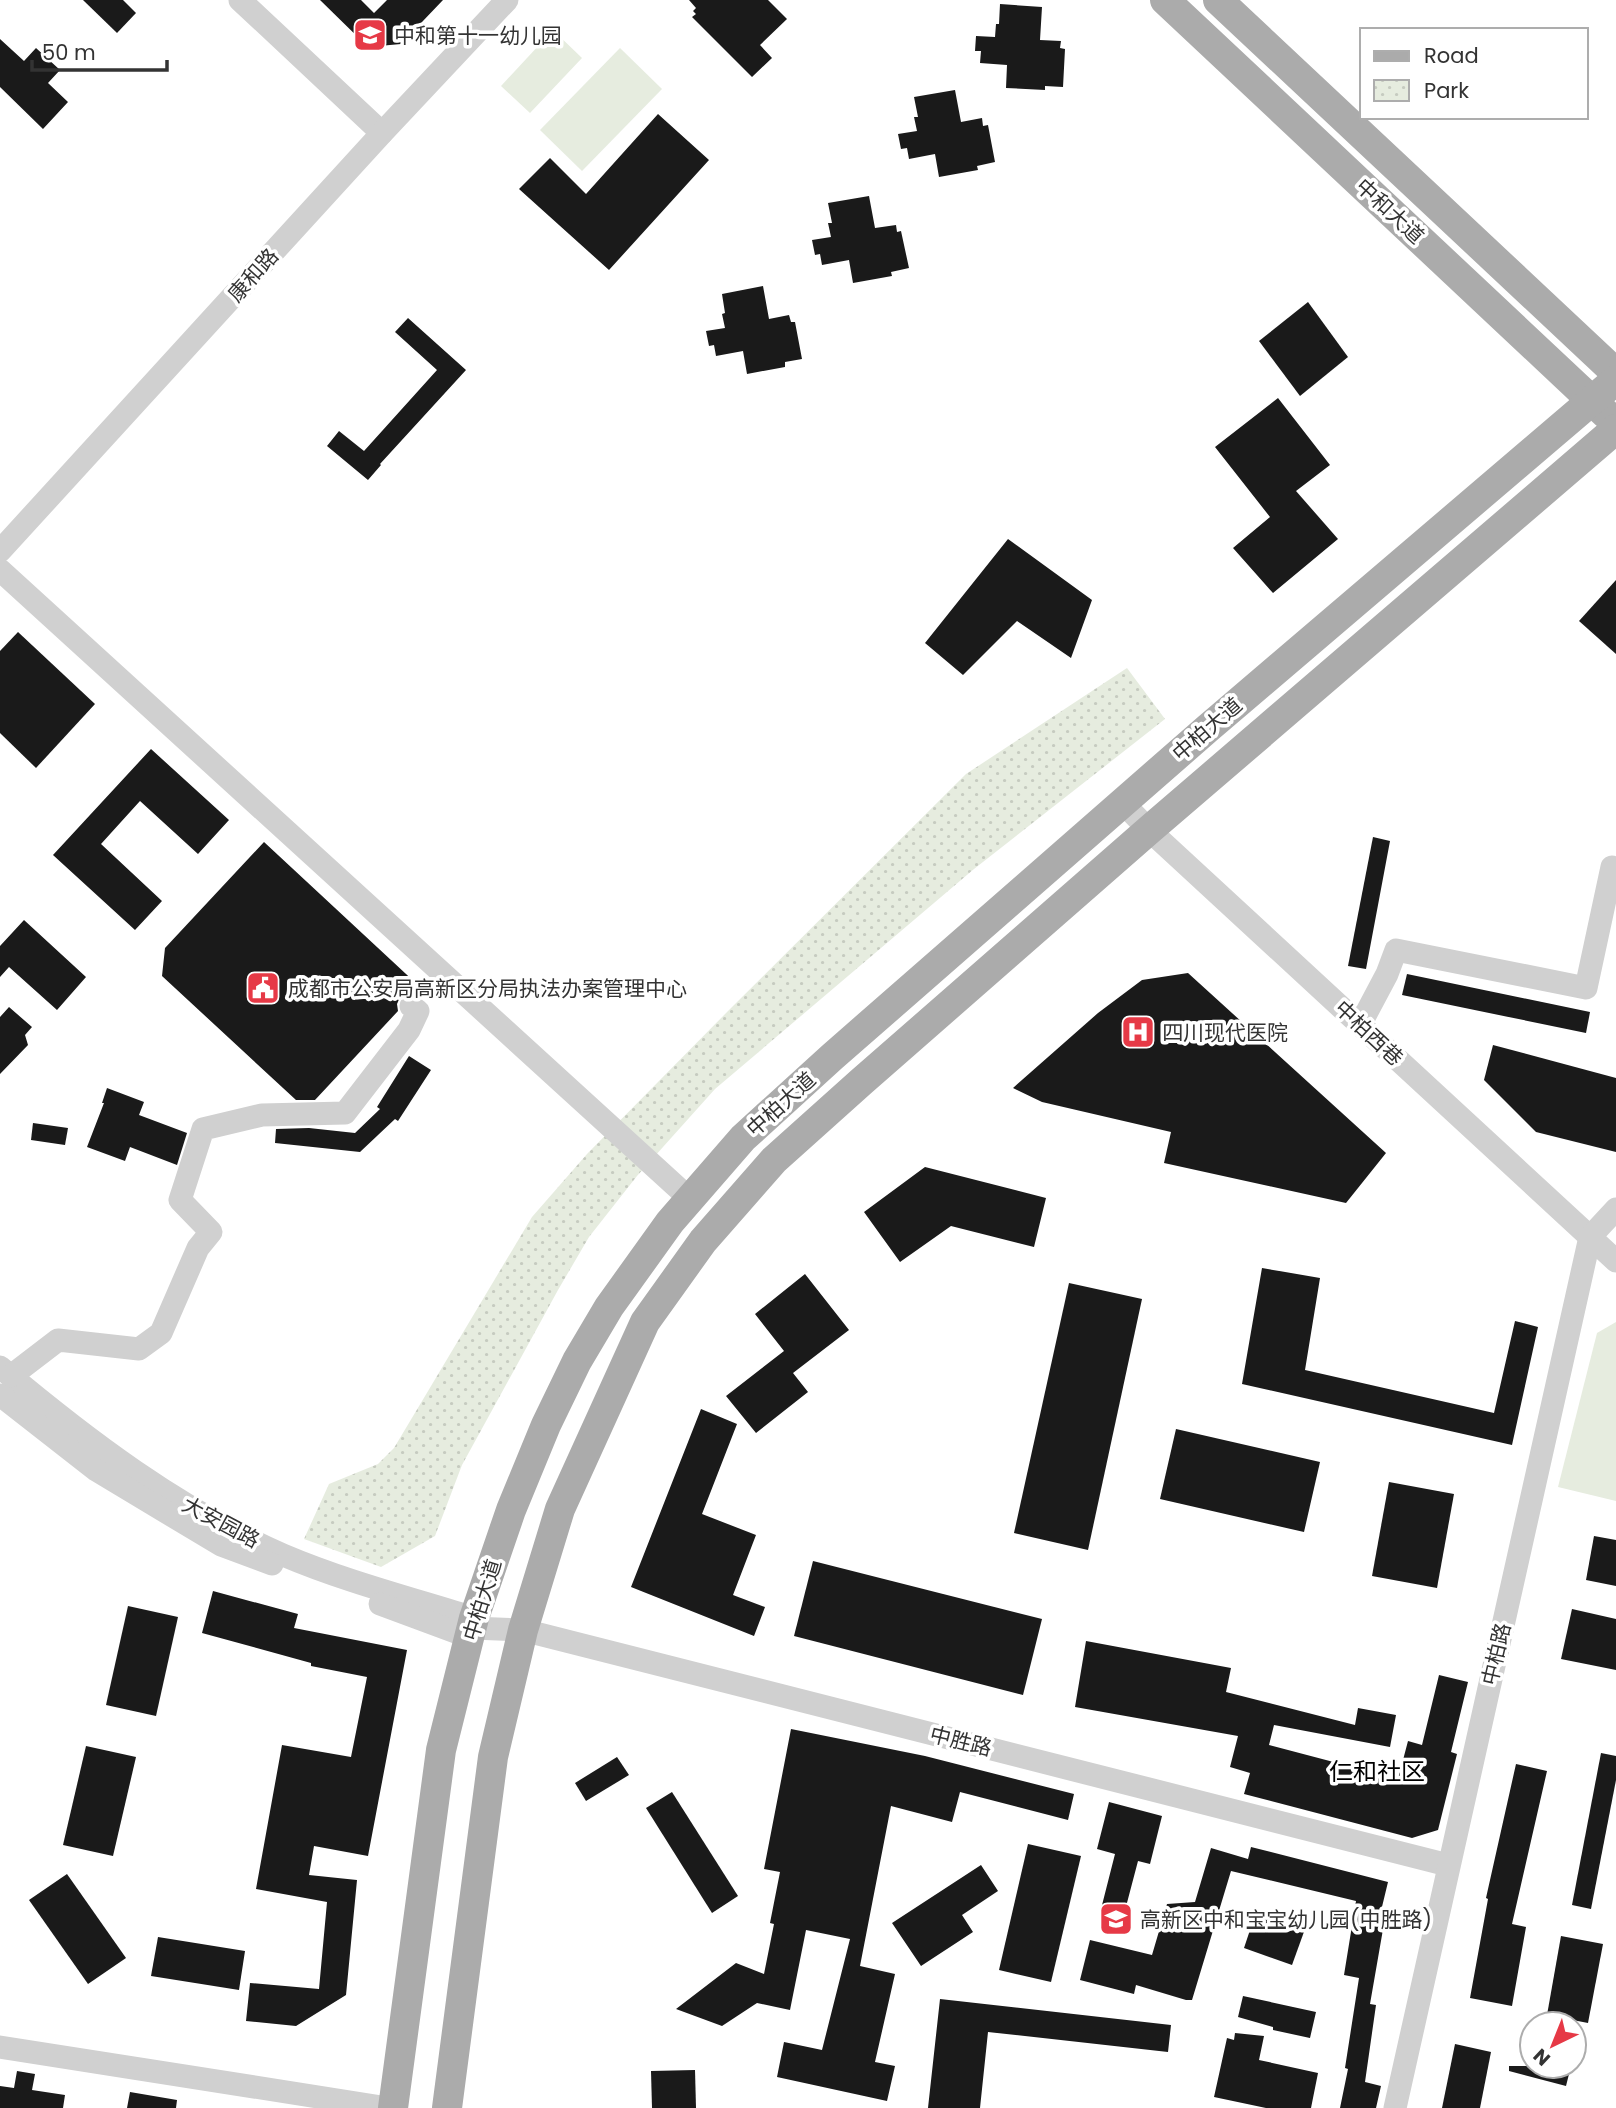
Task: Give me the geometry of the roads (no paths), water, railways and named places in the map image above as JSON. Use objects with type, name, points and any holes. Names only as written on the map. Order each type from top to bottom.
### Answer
[{"type":"main road","name":"中和大道","points":[[1165,0],[1616,423]]},
{"type":"main road","name":"中和大道","points":[[1219,0],[1616,373]]},
{"type":"main road","name":"中柏大道","points":[[391,2108],[441,1750],[472,1628],[511,1510],[546,1425],[577,1362],[609,1307],[670,1222],[743,1138],[1218,720],[1616,380]]},
{"type":"main road","name":"中柏大道","points":[[447,2108],[493,1757],[523,1630],[560,1509],[645,1322],[703,1241],[774,1160],[1149,830],[1616,429]]},
{"type":"street","points":[[240,0],[382,133]]},
{"type":"street","name":"康和路","points":[[0,551],[507,0]]},
{"type":"street","points":[[0,570],[690,1199]]},
{"type":"street","name":"中柏西巷","points":[[1123,803],[1616,1261]]},
{"type":"street","points":[[1360,1025],[1387,974],[1396,950],[1586,988],[1612,867]]},
{"type":"street","points":[[4,1379],[58,1340],[139,1349],[161,1333],[198,1248],[211,1232],[180,1200],[203,1129],[262,1115],[345,1113],[409,1030],[418,1011],[411,1006]]},
{"type":"street","points":[[1590,1237],[1616,1209]]},
{"type":"street","name":"中柏路","points":[[1395,2108],[1590,1237]]},
{"type":"street","name":"大安园路","points":[[4,1379],[154,1485],[211,1520],[282,1555],[472,1628]]},
{"type":"street","name":"中胜路","points":[[472,1628],[523,1630],[1448,1865]]},
{"type":"street","points":[[0,2047],[391,2108]]},
{"type":"place","name":"中和第十一幼儿园","points":[[370,35]]},
{"type":"place","name":"成都市公安局高新区分局执法办案管理中心","points":[[263,988]]},
{"type":"place","name":"四川现代医院","points":[[1138,1032]]},
{"type":"place","name":"高新区中和宝宝幼儿园(中胜路)","points":[[1116,1919]]},
{"type":"district","name":"仁和社区","points":[[1377,1771]]}]
